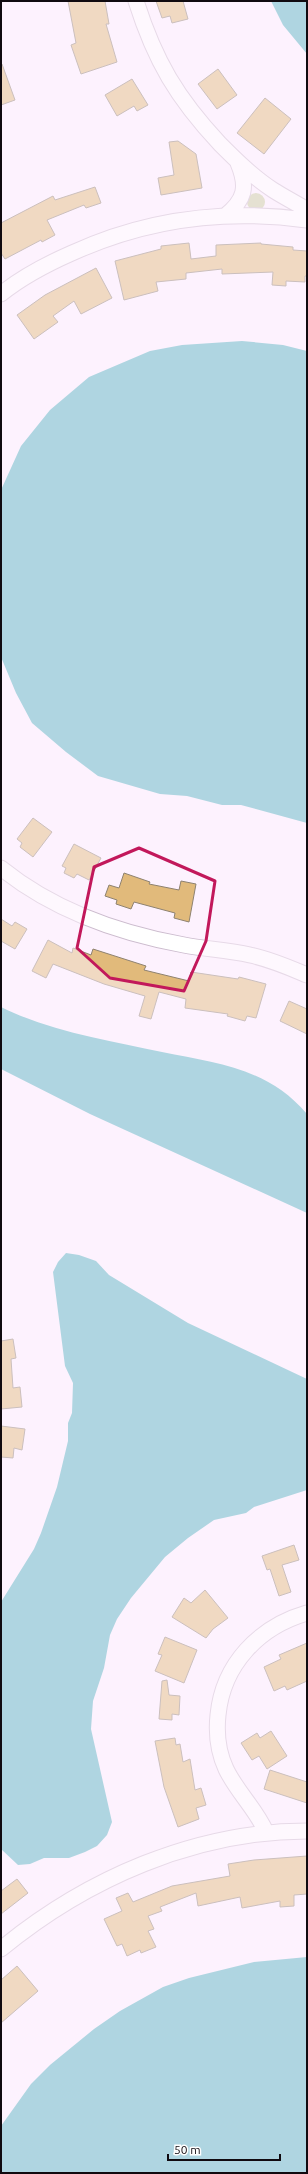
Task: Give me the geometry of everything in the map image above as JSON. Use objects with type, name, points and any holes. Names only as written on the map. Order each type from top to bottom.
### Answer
[{"type":"street","points":[[136,1],[154,52],[181,98],[200,122],[238,163],[272,190],[307,210]]},
{"type":"street","points":[[225,216],[240,201],[244,190],[243,175],[238,163]]},
{"type":"street","points":[[264,216],[272,200],[272,190]]},
{"type":"street","points":[[1,294],[49,263],[100,240],[132,230],[173,221],[225,216],[264,216],[307,220]]},
{"type":"street","points":[[1,868],[19,882],[58,906],[99,923],[150,938],[249,955],[283,964],[307,975]]},
{"type":"street","points":[[266,1832],[260,1818],[226,1768],[218,1742],[218,1709],[222,1690],[229,1674],[238,1659],[251,1644],[264,1633],[280,1623],[307,1612]]},
{"type":"street","points":[[1,1948],[30,1925],[76,1895],[117,1874],[168,1855],[210,1844],[266,1832],[307,1831]]},
{"type":"highlighted area","points":[[139,848],[215,881],[206,941],[184,991],[110,978],[77,948],[94,867]]},
{"type":"green space","points":[[256,193],[262,196],[265,202],[262,208],[256,211],[250,208],[247,202],[250,196]]},
{"type":"water","points":[[271,1],[307,1],[307,54],[283,25]]},
{"type":"water","points":[[242,341],[283,345],[307,351],[307,823],[241,805],[222,805],[187,796],[160,794],[98,776],[66,752],[32,723],[16,693],[1,657],[1,490],[21,446],[50,410],[89,377],[150,351],[182,345]]},
{"type":"water","points":[[1,1007],[39,1023],[59,1029],[122,1044],[222,1064],[258,1077],[276,1086],[307,1114],[307,1213],[90,1114],[1,1069]]},
{"type":"water","points":[[66,1253],[79,1255],[96,1261],[109,1275],[188,1323],[307,1379],[307,1490],[254,1507],[246,1513],[214,1520],[188,1538],[165,1557],[131,1598],[117,1619],[110,1635],[104,1668],[93,1701],[91,1729],[112,1822],[107,1835],[97,1846],[69,1858],[44,1858],[30,1864],[18,1865],[1,1849],[1,1602],[34,1549],[41,1533],[57,1487],[68,1441],[68,1423],[72,1413],[73,1383],[65,1366],[53,1272],[58,1262]]},
{"type":"water","points":[[307,1957],[307,2173],[1,2173],[1,2126],[31,2084],[50,2065],[94,2029],[120,2011],[163,1987],[189,1978],[254,1962]]},
{"type":"building","points":[[68,1],[105,1],[109,24],[106,24],[117,62],[81,74],[71,45],[76,43]]},
{"type":"building","points":[[156,1],[183,1],[188,19],[172,23],[170,16],[162,18]]},
{"type":"building","points":[[2,64],[15,100],[1,105],[1,65]]},
{"type":"building","points":[[218,69],[237,95],[217,109],[198,84]]},
{"type":"building","points":[[132,79],[148,105],[137,111],[134,106],[117,116],[105,95]]},
{"type":"building","points":[[265,98],[291,119],[264,154],[237,133]]},
{"type":"building","points":[[178,141],[196,154],[202,188],[161,195],[158,178],[174,175],[169,142]]},
{"type":"building","points":[[95,187],[101,203],[86,208],[84,205],[47,220],[55,235],[42,242],[41,240],[5,259],[1,253],[1,223],[53,196],[55,200]]},
{"type":"building","points":[[189,243],[191,259],[216,256],[216,245],[261,243],[293,247],[293,250],[307,251],[307,276],[305,276],[305,282],[286,281],[286,286],[272,285],[273,272],[222,274],[222,269],[186,273],[186,279],[156,282],[158,291],[124,300],[115,261],[161,249],[161,246]]},
{"type":"building","points":[[96,268],[112,298],[81,314],[74,301],[53,316],[58,322],[34,339],[17,315],[45,295]]},
{"type":"building","points":[[33,818],[52,832],[33,857],[20,847],[22,843],[17,839]]},
{"type":"building","points":[[74,844],[101,858],[89,880],[77,874],[74,878],[64,873],[66,868],[62,866]]},
{"type":"building","points":[[124,873],[150,882],[149,884],[179,890],[181,881],[196,884],[189,922],[174,918],[175,913],[134,902],[131,909],[116,904],[117,900],[105,896],[109,885],[119,888]]},
{"type":"building","points":[[1,919],[12,926],[15,922],[27,929],[15,949],[1,941]]},
{"type":"building","points":[[48,940],[72,953],[73,948],[91,955],[93,949],[146,966],[144,970],[189,981],[191,972],[238,979],[239,977],[266,984],[256,1018],[247,1016],[245,1021],[227,1016],[228,1014],[185,1008],[186,999],[159,992],[151,1019],[139,1016],[145,996],[104,984],[53,964],[46,978],[32,971]]},
{"type":"building","points":[[289,1001],[307,1009],[307,1034],[280,1021]]},
{"type":"building","points":[[13,1339],[16,1358],[11,1359],[13,1388],[20,1387],[22,1407],[1,1409],[1,1341]]},
{"type":"building","points":[[1,1426],[25,1429],[22,1450],[14,1448],[13,1458],[1,1457]]},
{"type":"building","points":[[294,1545],[299,1560],[282,1565],[291,1592],[279,1596],[270,1569],[267,1570],[262,1556]]},
{"type":"building","points":[[205,1590],[228,1618],[213,1629],[206,1638],[172,1617],[184,1598],[191,1603]]},
{"type":"building","points":[[165,1637],[197,1650],[184,1683],[155,1671],[162,1655],[158,1654]]},
{"type":"building","points":[[307,1643],[307,1681],[287,1690],[285,1686],[274,1691],[264,1667],[281,1659],[279,1655]]},
{"type":"building","points":[[167,1680],[169,1695],[180,1696],[179,1715],[172,1714],[172,1720],[159,1719],[162,1681]]},
{"type":"building","points":[[271,1731],[287,1756],[267,1769],[259,1756],[252,1760],[241,1743],[257,1733],[260,1738]]},
{"type":"building","points":[[175,1738],[176,1745],[180,1744],[183,1762],[190,1759],[195,1790],[201,1788],[206,1805],[196,1808],[199,1819],[178,1827],[164,1787],[155,1741]]},
{"type":"building","points":[[270,1770],[307,1782],[307,1803],[264,1789]]},
{"type":"building","points":[[307,1856],[307,1894],[294,1895],[294,1906],[280,1907],[280,1901],[242,1908],[240,1897],[198,1906],[196,1893],[160,1907],[162,1911],[148,1916],[154,1929],[148,1931],[156,1947],[141,1953],[140,1950],[127,1956],[122,1944],[117,1946],[104,1919],[122,1911],[116,1898],[128,1893],[133,1902],[172,1886],[230,1876],[228,1864],[254,1860]]},
{"type":"building","points":[[17,1879],[28,1893],[1,1914],[1,1891]]},
{"type":"building","points":[[17,1966],[38,1991],[1,2023],[1,1980]]}]
